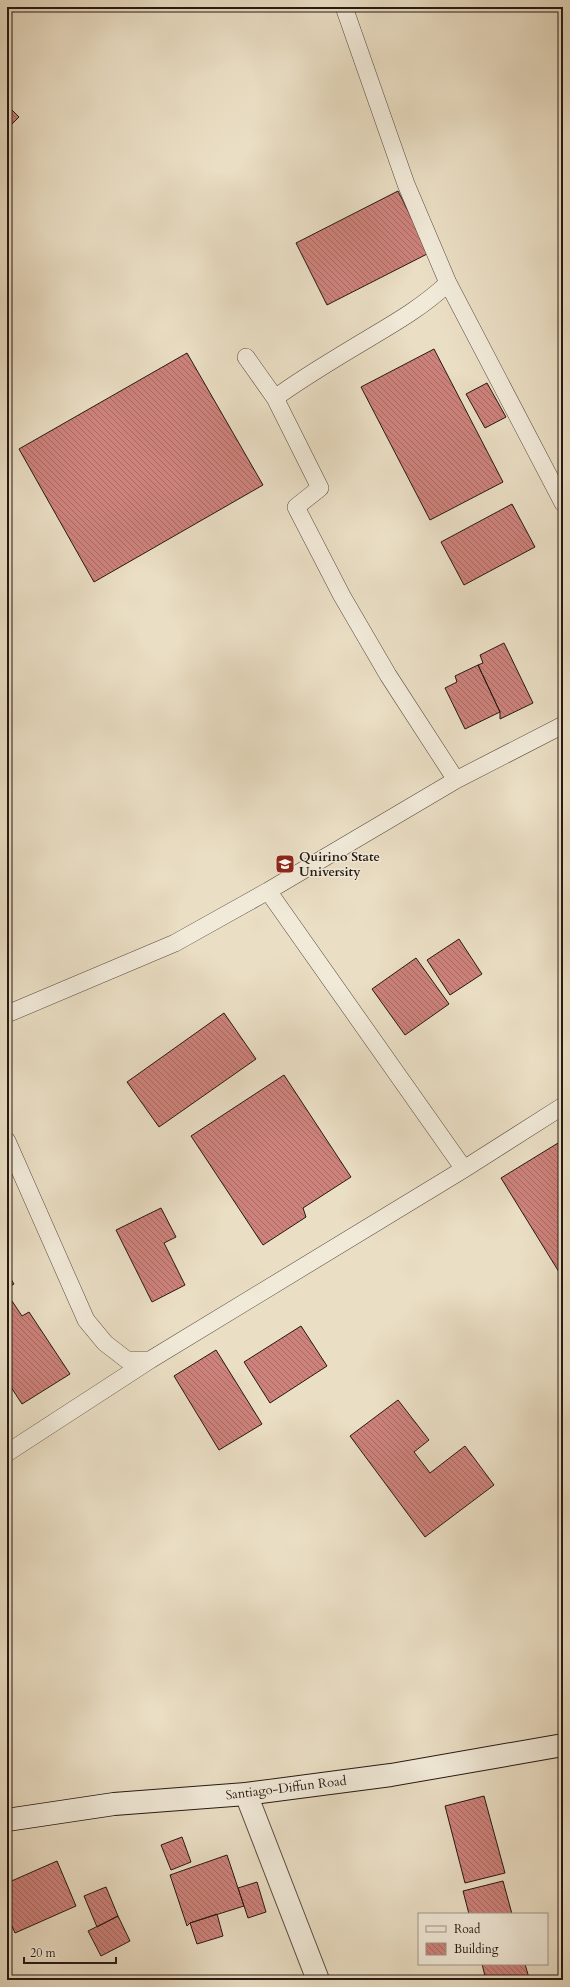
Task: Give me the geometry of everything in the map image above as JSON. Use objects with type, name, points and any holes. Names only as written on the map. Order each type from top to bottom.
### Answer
[{"type":"main road","name":"Santiago-Diffun Road","points":[[7,1820],[114,1804],[246,1794],[391,1775],[563,1745]]},
{"type":"main road","points":[[246,1794],[318,1980]]},
{"type":"lane","points":[[344,7],[406,184],[448,283],[563,503]]},
{"type":"lane","points":[[275,398],[303,377],[407,316],[434,297],[448,283]]},
{"type":"lane","points":[[246,357],[275,398],[320,488],[296,507],[342,596],[388,675],[456,780]]},
{"type":"lane","points":[[7,1014],[175,943],[268,891],[456,780],[563,725]]},
{"type":"lane","points":[[268,891],[464,1169]]},
{"type":"lane","points":[[7,1453],[150,1360],[464,1169],[563,1106]]},
{"type":"lane","points":[[7,1141],[86,1320],[104,1343],[127,1360],[150,1360]]},
{"type":"building","points":[[7,105],[19,117],[7,129]]},
{"type":"building","points":[[398,191],[429,253],[327,305],[296,243]]},
{"type":"building","points":[[434,349],[503,482],[430,520],[361,387]]},
{"type":"building","points":[[187,353],[263,485],[94,582],[19,449]]},
{"type":"building","points":[[487,383],[506,417],[485,428],[466,394]]},
{"type":"building","points":[[512,504],[535,547],[464,585],[441,542]]},
{"type":"building","points":[[504,643],[533,703],[500,719],[500,712],[478,665],[483,663],[480,655]]},
{"type":"building","points":[[478,665],[500,712],[465,729],[445,688],[457,682],[455,676]]},
{"type":"building","points":[[459,939],[482,974],[450,995],[427,960]]},
{"type":"building","points":[[416,958],[449,1004],[405,1035],[372,989]]},
{"type":"building","points":[[224,1013],[256,1059],[159,1127],[127,1082]]},
{"type":"building","points":[[284,1075],[351,1177],[303,1208],[306,1217],[263,1245],[191,1136]]},
{"type":"building","points":[[563,1140],[563,1269],[559,1272],[501,1178]]},
{"type":"building","points":[[161,1208],[176,1237],[164,1243],[185,1285],[152,1302],[116,1230]]},
{"type":"building","points":[[7,1273],[14,1284],[7,1288]]},
{"type":"building","points":[[12,1301],[22,1316],[29,1312],[70,1374],[22,1404],[7,1381],[7,1304]]},
{"type":"building","points":[[301,1326],[327,1366],[270,1403],[244,1362]]},
{"type":"building","points":[[216,1350],[262,1424],[219,1450],[174,1376]]},
{"type":"building","points":[[398,1400],[429,1440],[414,1452],[430,1473],[465,1446],[494,1485],[425,1537],[350,1436]]},
{"type":"building","points":[[484,1796],[505,1873],[465,1883],[445,1806]]},
{"type":"building","points":[[182,1837],[191,1862],[171,1870],[161,1845]]},
{"type":"building","points":[[227,1855],[244,1906],[190,1923],[187,1926],[170,1875]]},
{"type":"building","points":[[57,1861],[76,1906],[15,1933],[7,1915],[7,1883]]},
{"type":"building","points":[[503,1881],[512,1913],[469,1913],[463,1891]]},
{"type":"building","points":[[257,1882],[266,1912],[248,1918],[238,1888]]},
{"type":"building","points":[[106,1887],[118,1916],[97,1927],[84,1896]]},
{"type":"building","points":[[217,1914],[223,1936],[197,1944],[190,1923]]},
{"type":"building","points":[[118,1916],[130,1941],[101,1956],[88,1931]]},
{"type":"building","points":[[482,1965],[525,1965],[529,1978],[521,1980],[486,1980]]},
{"type":"place","name":"Quirino State University","points":[[285,864]]}]
